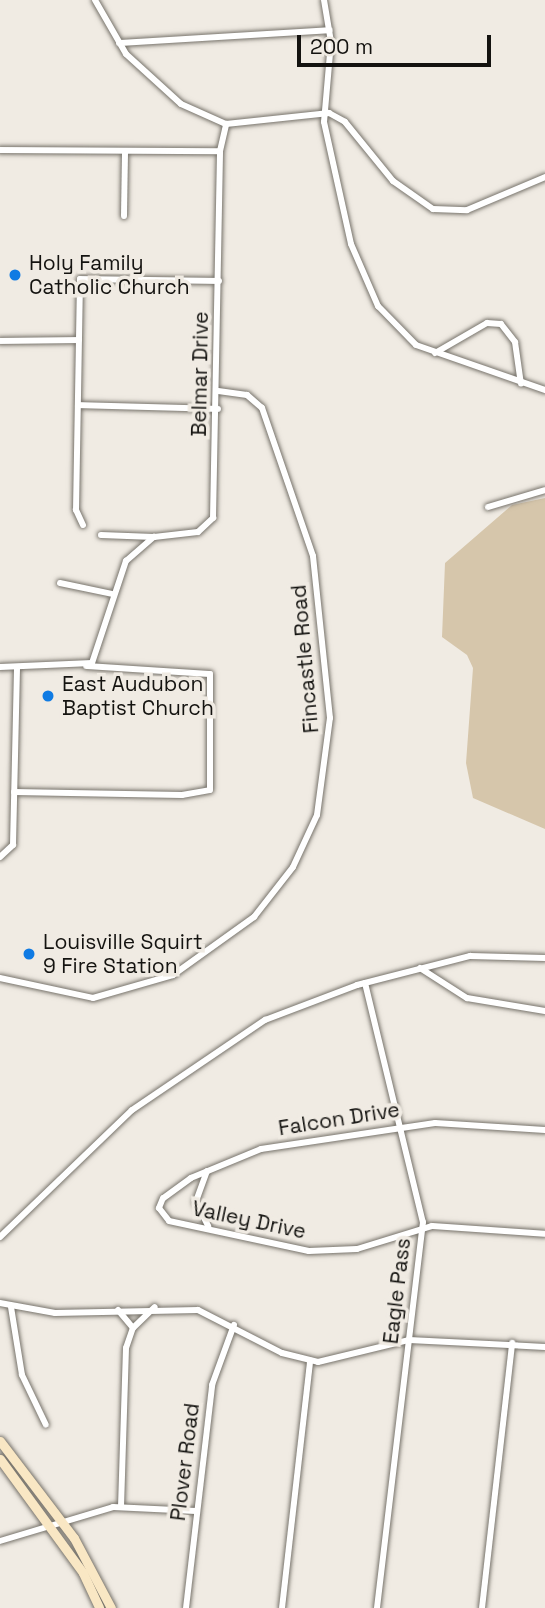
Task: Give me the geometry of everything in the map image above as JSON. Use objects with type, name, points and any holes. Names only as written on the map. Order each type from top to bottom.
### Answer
[{"type":"main road","points":[[0,1441],[62,1522],[111,1608]]},
{"type":"main road","points":[[0,1459],[49,1523],[99,1608]]},
{"type":"street","points":[[95,0],[119,43],[158,88],[226,124],[323,114],[345,122],[393,181],[433,209],[467,210],[545,177]]},
{"type":"street","points":[[324,0],[330,30],[323,114],[351,244],[369,288],[396,330],[435,353],[545,390]]},
{"type":"street","points":[[119,43],[330,30]]},
{"type":"street","name":"Belmar Drive","points":[[100,535],[154,537],[198,532],[213,518],[218,409],[220,151],[226,124]]},
{"type":"street","points":[[0,150],[220,151]]},
{"type":"street","points":[[124,216],[125,151]]},
{"type":"street","points":[[83,525],[76,510],[80,279],[219,281]]},
{"type":"street","points":[[435,353],[487,323],[501,324],[515,342],[521,384]]},
{"type":"street","points":[[0,341],[79,340]]},
{"type":"street","name":"Fincastle Road","points":[[0,978],[93,998],[173,975],[254,917],[293,867],[317,815],[330,718],[313,556],[262,408],[247,395],[218,391]]},
{"type":"street","points":[[78,405],[218,409]]},
{"type":"street","points":[[488,507],[545,490]]},
{"type":"street","points":[[84,666],[97,654],[112,594],[126,561],[154,537]]},
{"type":"street","points":[[60,583],[112,594]]},
{"type":"street","points":[[0,667],[84,666],[195,670],[212,678],[208,793],[14,792]]},
{"type":"street","points":[[0,857],[13,848],[17,667]]},
{"type":"street","points":[[0,1237],[121,1119],[206,1054],[265,1020],[365,983],[482,954],[545,958]]},
{"type":"street","points":[[420,968],[467,998],[545,1011]]},
{"type":"street","name":"Eagle Pass","points":[[365,983],[401,1126],[422,1228],[377,1608]]},
{"type":"street","name":"Falcon Drive","points":[[159,1208],[166,1195],[210,1167],[261,1149],[401,1126],[471,1123],[545,1130]]},
{"type":"street","points":[[208,1226],[196,1192],[210,1167]]},
{"type":"street","name":"Valley Drive","points":[[159,1208],[169,1221],[208,1226],[293,1249],[330,1252],[422,1228],[545,1234]]},
{"type":"street","points":[[0,1303],[28,1311],[155,1307],[198,1310],[234,1325],[282,1353],[310,1361],[352,1357],[409,1340],[512,1343],[545,1347]]},
{"type":"street","points":[[11,1307],[17,1321],[20,1368],[46,1425]]},
{"type":"street","points":[[121,1507],[127,1434],[123,1364],[133,1328],[155,1307]]},
{"type":"street","points":[[118,1310],[133,1328]]},
{"type":"street","points":[[17,1321],[28,1311]]},
{"type":"street","name":"Plover Road","points":[[186,1608],[212,1385],[234,1325]]},
{"type":"street","points":[[482,1608],[512,1343]]},
{"type":"street","points":[[282,1608],[310,1361]]},
{"type":"street","points":[[0,1541],[49,1523],[121,1507],[196,1511]]},
{"type":"shaded area","points":[[545,498],[545,829],[473,798],[466,763],[473,668],[467,655],[442,637],[445,563],[512,505]]},
{"type":"place","name":"Holy Family Catholic Church","points":[[15,275]]},
{"type":"place","name":"East Audubon Baptist Church","points":[[48,696]]},
{"type":"place","name":"Louisville Squirt 9 Fire Station","points":[[29,954]]}]
